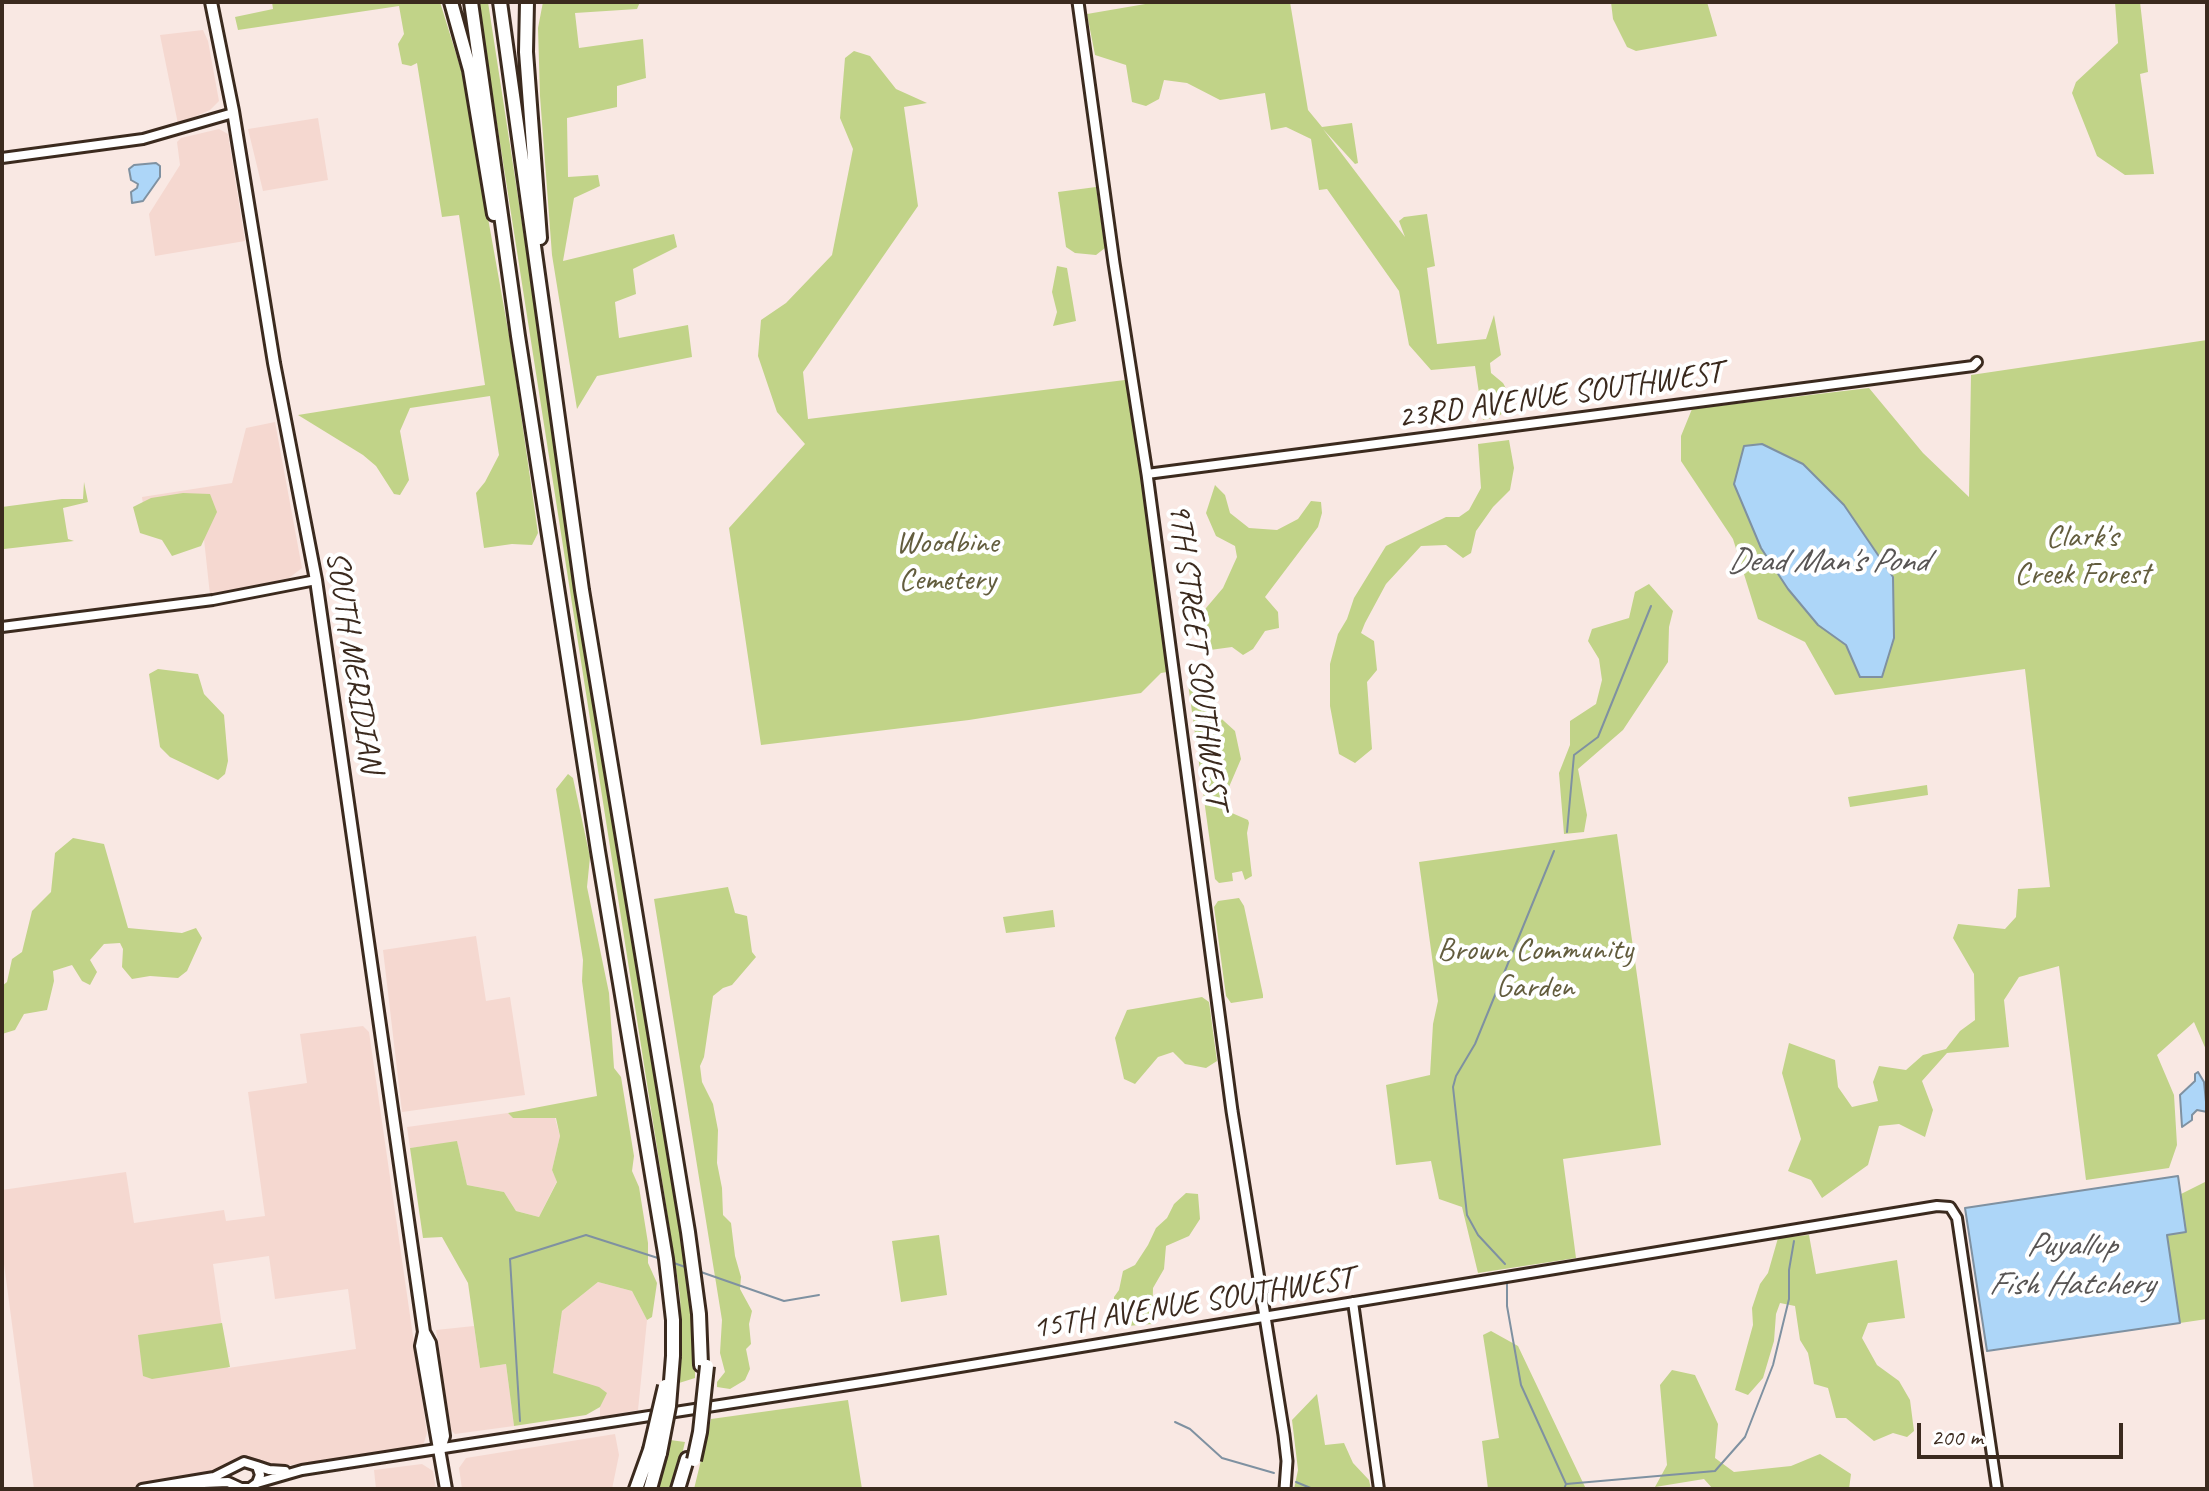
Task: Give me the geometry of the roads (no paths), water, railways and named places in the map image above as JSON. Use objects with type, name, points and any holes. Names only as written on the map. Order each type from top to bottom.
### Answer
[{"type":"highway","points":[[451,2],[470,70],[518,336]]},
{"type":"highway","points":[[471,2],[518,336],[598,851],[662,1233],[673,1320],[673,1356],[650,1489]]},
{"type":"highway","points":[[500,2],[582,590],[699,1314],[704,1366],[685,1489]]},
{"type":"highway","points":[[527,2],[526,52],[545,331]]},
{"type":"highway","points":[[636,1489],[655,1452]]},
{"type":"highway","points":[[678,1489],[690,1459]]},
{"type":"main road","name":"SOUTH MERIDIAN","points":[[211,2],[316,580],[424,1332],[421,1346],[446,1489]]},
{"type":"main road","name":"9TH STREET SOUTHWEST","points":[[1078,2],[1147,474],[1232,1111],[1287,1461],[1285,1489]]},
{"type":"street","points":[[2,158],[143,139],[233,113]]},
{"type":"street","name":"23RD AVENUE SOUTHWEST","points":[[1147,474],[1973,366],[1977,362]]},
{"type":"street","points":[[2,627],[213,600],[316,580]]},
{"type":"street","name":"15TH AVENUE SOUTHWEST","points":[[302,1470],[1937,1206],[1953,1209],[1959,1224],[1997,1489]]},
{"type":"street","points":[[1353,1302],[1379,1489]]},
{"type":"street","points":[[179,1484],[222,1474],[249,1462],[269,1470],[302,1470]]},
{"type":"street","points":[[236,1466],[233,1478],[238,1485]]},
{"type":"street","points":[[257,1466],[260,1475],[257,1483]]},
{"type":"street","points":[[142,1489],[223,1481],[250,1488],[257,1483],[302,1470]]},
{"type":"water","points":[[156,163],[160,166],[160,177],[143,201],[132,203],[131,192],[138,184],[131,180],[129,169],[134,165]]},
{"type":"water","name":"Dead Man's Pond","points":[[1762,444],[1803,464],[1844,505],[1893,577],[1894,638],[1882,677],[1860,677],[1846,645],[1818,625],[1788,589],[1761,548],[1734,484],[1744,446]]},
{"type":"water","points":[[2198,1072],[2204,1082],[2207,1112],[2197,1110],[2192,1120],[2182,1127],[2180,1095],[2195,1081]]},
{"type":"water","name":"Puyallup Fish Hatchery","points":[[2178,1176],[2186,1232],[2167,1235],[2180,1323],[1987,1351],[1965,1208]]},
{"type":"waterway","points":[[1567,832],[1574,755],[1598,737],[1651,606]]},
{"type":"waterway","points":[[1505,1264],[1478,1235],[1467,1215],[1453,1087],[1475,1044],[1554,851]]},
{"type":"waterway","points":[[520,1421],[510,1259],[586,1235],[661,1259]]},
{"type":"waterway","points":[[1566,1484],[1715,1471],[1745,1437],[1773,1365],[1789,1299],[1789,1270],[1794,1241]]},
{"type":"waterway","points":[[671,1262],[688,1268]]},
{"type":"waterway","points":[[698,1271],[784,1301],[819,1295]]},
{"type":"waterway","points":[[1507,1283],[1507,1306],[1521,1385],[1566,1484],[1564,1489]]},
{"type":"waterway","points":[[1175,1422],[1190,1429],[1222,1458],[1274,1473]]},
{"type":"waterway","points":[[1296,1482],[1313,1489]]},
{"type":"park label","name":"Clark's Creek Forest","points":[[2082,556]]},
{"type":"park label","name":"Woodbine Cemetery","points":[[947,562]]},
{"type":"park label","name":"Brown Community Garden","points":[[1535,970]]}]
